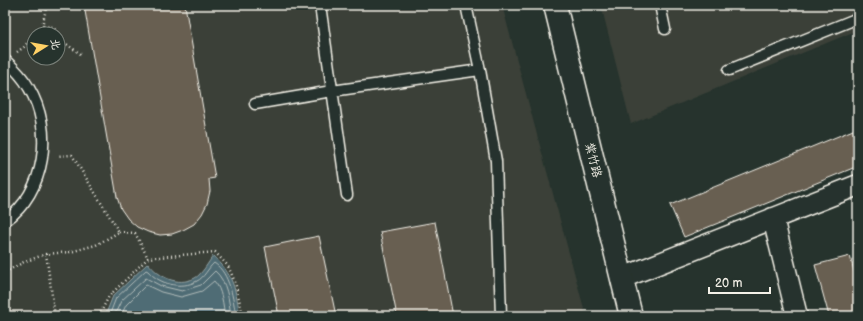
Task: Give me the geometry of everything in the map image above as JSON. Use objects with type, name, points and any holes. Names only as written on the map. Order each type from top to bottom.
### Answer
[{"type":"street","name":"紫竹路","points":[[555,5],[631,316]]},
{"type":"street","points":[[622,278],[858,185]]},
{"type":"street","points":[[773,218],[797,316]]},
{"type":"lane","points":[[320,5],[347,195]]},
{"type":"lane","points":[[466,5],[480,70],[496,161],[501,316]]},
{"type":"lane","points":[[660,5],[665,29]]},
{"type":"lane","points":[[729,70],[858,18]]},
{"type":"lane","points":[[5,60],[18,73],[29,88],[37,104],[42,122],[44,139],[38,175],[30,192],[20,206],[5,221]]},
{"type":"lane","points":[[255,104],[332,91],[480,70]]},
{"type":"path","points":[[42,26],[48,5]]},
{"type":"path","points":[[66,44],[82,55]]},
{"type":"path","points":[[5,60],[26,45]]},
{"type":"path","points":[[42,158],[72,155],[120,232]]},
{"type":"path","points":[[5,272],[24,262],[46,254],[70,252],[96,245],[120,232],[135,232],[148,258]]},
{"type":"path","points":[[99,316],[109,296],[148,258],[215,252],[228,266],[235,282],[243,316]]},
{"type":"path","points":[[46,254],[55,316]]},
{"type":"shaded area","points":[[5,5],[502,5],[586,316],[5,316]]},
{"type":"shaded area","points":[[601,5],[858,5],[858,30],[631,124]]},
{"type":"water","points":[[213,256],[220,262],[229,276],[237,298],[240,316],[105,316],[113,296],[148,263],[157,273],[169,279],[175,281],[188,281],[200,274]]},
{"type":"building","points":[[84,5],[185,5],[215,178],[209,179],[210,191],[207,204],[202,214],[194,224],[183,230],[172,234],[160,235],[148,232],[137,227],[128,219],[121,209],[117,197]]},
{"type":"building","points":[[858,128],[858,166],[684,237],[670,205]]},
{"type":"building","points":[[435,222],[453,316],[397,316],[380,232]]},
{"type":"building","points":[[319,236],[336,316],[279,316],[265,247]]},
{"type":"building","points":[[850,256],[858,286],[858,316],[829,316],[815,265]]}]
